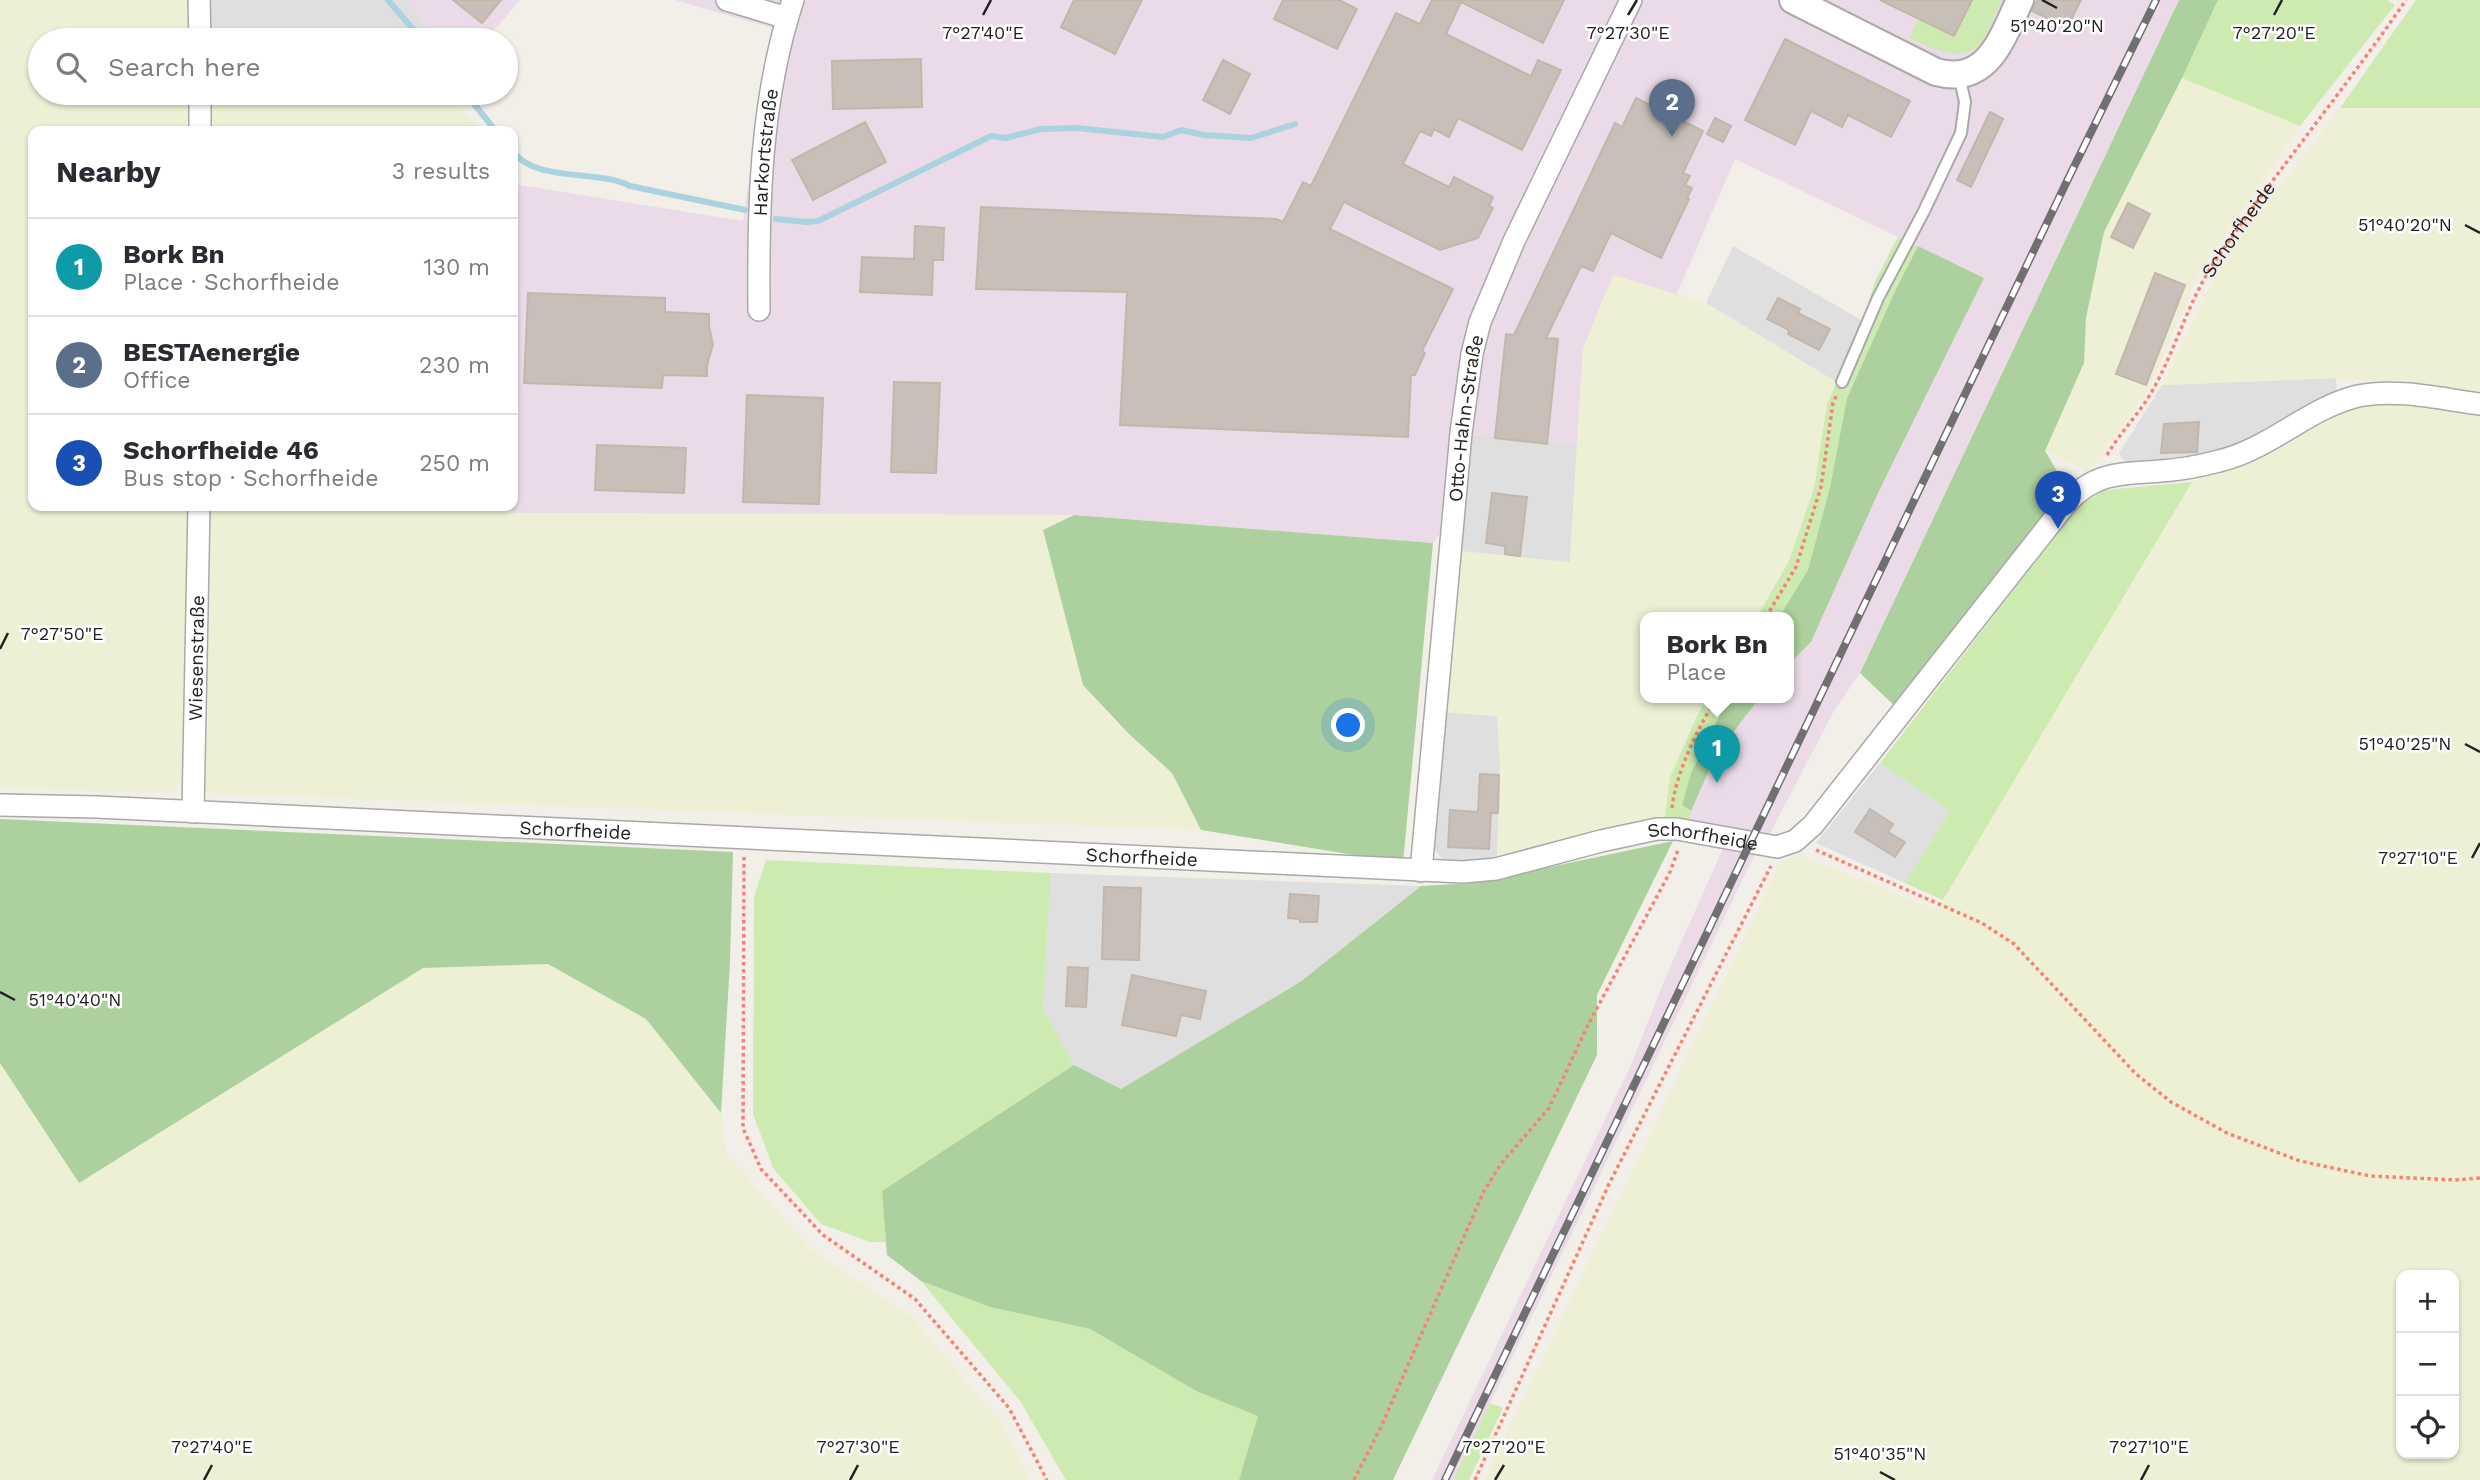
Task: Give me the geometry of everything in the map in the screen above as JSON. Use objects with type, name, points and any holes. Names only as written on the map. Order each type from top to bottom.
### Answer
[{"type":"street","points":[[199,0],[200,28]]},
{"type":"street","points":[[727,0],[790,9]]},
{"type":"street","name":"Otto-Hahn-Straße","points":[[1421,871],[1460,445],[1466,390],[1480,322],[1514,241],[1631,0]]},
{"type":"street","points":[[1793,0],[1936,72],[1959,75],[1973,71],[1986,62],[2004,35],[2020,0]]},
{"type":"street","name":"Harkortstraße","points":[[759,310],[760,204],[771,84],[790,9]]},
{"type":"street","points":[[200,105],[200,126]]},
{"type":"street","points":[[1791,843],[1813,825],[2065,505],[2088,484],[2122,473],[2180,469],[2237,456],[2252,451],[2331,406],[2359,396],[2405,395],[2480,404]]},
{"type":"street","name":"Wiesenstraße","points":[[193,812],[199,511]]},
{"type":"street","name":"Schorfheide","points":[[0,805],[1463,872],[1496,869],[1640,832],[1677,829],[1765,846],[1791,843]]},
{"type":"lane","points":[[1842,382],[1878,298],[1924,211],[1961,132],[1965,102],[1959,75]]},
{"type":"path","name":"Schorfheide","points":[[2104,477],[2105,458],[2156,386],[2196,292],[2213,264],[2292,152],[2406,0]]},
{"type":"path","points":[[1769,612],[1796,567],[1821,487],[1833,403],[1842,382]]},
{"type":"path","points":[[1354,1480],[1381,1427],[1483,1193],[1508,1155],[1549,1108],[1588,1025],[1678,855],[1679,843],[1672,808],[1677,782],[1714,703]]},
{"type":"path","points":[[744,838],[743,1128],[761,1169],[823,1235],[915,1299],[1009,1408],[1047,1480]]},
{"type":"path","points":[[1475,1480],[1609,1184],[1770,867],[1791,843],[1982,923],[2014,944],[2136,1074],[2171,1102],[2227,1133],[2300,1161],[2371,1176],[2455,1180],[2480,1178]]},
{"type":"shaded area","points":[[207,0],[406,0],[428,28],[208,28]]},
{"type":"shaded area","points":[[406,0],[520,0],[496,28],[428,28]]},
{"type":"shaded area","points":[[675,0],[2179,0],[1860,673],[1834,711],[1767,839],[1690,824],[1691,811],[1716,755],[1755,703],[1794,703],[1794,659],[1811,642],[1878,493],[1984,278],[1735,159],[1676,296],[1613,276],[1583,349],[1577,444],[1462,433],[1454,514],[1433,543],[1074,515],[511,513],[518,511],[518,185],[743,221],[772,28]]},
{"type":"shaded area","points":[[1733,246],[1863,321],[1838,383],[1706,303]]},
{"type":"shaded area","points":[[2336,378],[2337,393],[2250,445],[2182,462],[2126,464],[2119,453],[2162,385]]},
{"type":"shaded area","points":[[1470,434],[1577,444],[1570,563],[1460,551]]},
{"type":"shaded area","points":[[1443,712],[1497,716],[1500,764],[1497,863],[1443,860],[1433,848]]},
{"type":"shaded area","points":[[1880,763],[1950,811],[1905,883],[1816,843]]},
{"type":"shaded area","points":[[1725,844],[1756,852],[1453,1480],[1432,1480],[1631,1065],[1666,976]]},
{"type":"shaded area","points":[[1051,873],[1421,886],[1300,982],[1121,1090],[1074,1065],[1043,1009]]},
{"type":"green space","points":[[0,0],[194,0],[193,28],[28,28],[28,105],[193,105],[193,126],[28,126],[28,511],[189,511],[187,779],[170,793],[0,788]]},
{"type":"green space","points":[[1972,0],[2002,0],[1985,36],[1975,48],[1957,54],[1947,53],[1909,38],[1918,19],[1954,36]]},
{"type":"green space","points":[[2179,0],[2218,0],[2104,232],[2086,318],[2084,363],[2045,451],[2066,486],[1901,712],[1860,673]]},
{"type":"green space","points":[[2218,0],[2387,0],[2395,5],[2300,126],[2182,78]]},
{"type":"green space","points":[[2416,0],[2480,0],[2480,108],[2340,108]]},
{"type":"green space","points":[[2182,78],[2300,126],[2200,270],[2149,389],[2089,472],[2045,451],[2084,363],[2086,318],[2104,232]]},
{"type":"green space","points":[[209,105],[454,105],[480,126],[209,126]]},
{"type":"green space","points":[[2340,108],[2480,108],[2480,391],[2336,378],[2162,385],[2205,296],[2238,241]]},
{"type":"green space","points":[[1898,237],[1918,246],[1847,398],[1830,487],[1808,570],[1782,612],[1760,612],[1789,561],[1814,488],[1827,404],[1863,321],[1875,281]]},
{"type":"green space","points":[[1918,246],[1984,278],[1878,493],[1811,642],[1794,659],[1794,612],[1782,612],[1808,570],[1830,487],[1847,398]]},
{"type":"green space","points":[[1613,275],[1706,303],[1838,383],[1827,405],[1814,488],[1789,562],[1760,612],[1640,612],[1640,703],[1705,703],[1670,777],[1664,824],[1497,863],[1500,764],[1497,716],[1443,712],[1460,551],[1570,562],[1583,349]]},
{"type":"green space","points":[[2359,396],[2480,404],[2480,1480],[1484,1480],[1779,864],[1798,854],[1937,910],[2192,482],[2261,457],[2331,406]]},
{"type":"green space","points":[[2192,482],[1943,900],[1905,883],[1950,811],[1880,763],[2077,508],[2104,490]]},
{"type":"green space","points":[[206,511],[1074,515],[1043,530],[1083,684],[1129,734],[1172,773],[1201,830],[203,793]]},
{"type":"green space","points":[[1074,515],[1433,543],[1403,863],[1201,830],[1172,773],[1129,734],[1083,685],[1043,530]]},
{"type":"green space","points":[[1705,703],[1726,703],[1682,805],[1691,811],[1690,824],[1664,824],[1670,777]]},
{"type":"green space","points":[[1726,703],[1755,703],[1716,755],[1691,811],[1682,805],[1691,773]]},
{"type":"green space","points":[[0,819],[733,852],[721,1113],[646,1019],[548,964],[423,968],[79,1183],[0,1063]]},
{"type":"green space","points":[[1673,841],[1597,995],[1597,1055],[1393,1480],[1239,1480],[1258,1416],[1196,1391],[1090,1329],[990,1307],[921,1281],[887,1255],[882,1191],[1074,1065],[1121,1089],[1300,982],[1421,886],[1475,883]]},
{"type":"green space","points":[[766,860],[1051,873],[1043,1009],[1074,1065],[882,1191],[886,1242],[870,1242],[821,1224],[773,1168],[753,1114],[754,897]]},
{"type":"green space","points":[[548,964],[646,1019],[721,1113],[727,1154],[811,1250],[910,1315],[1003,1425],[1030,1480],[0,1480],[0,1063],[79,1183],[423,968]]},
{"type":"green space","points":[[921,1281],[990,1307],[1090,1329],[1196,1391],[1259,1416],[1239,1480],[1066,1480],[1020,1401]]},
{"type":"green space","points":[[1490,1403],[1503,1408],[1469,1480],[1453,1480]]},
{"type":"building","points":[[453,0],[501,0],[482,23]]},
{"type":"building","points":[[1074,0],[1142,0],[1115,54],[1061,27]]},
{"type":"building","points":[[1283,0],[1339,0],[1357,9],[1337,49],[1274,19]]},
{"type":"building","points":[[1432,0],[1564,0],[1543,43],[1461,2],[1446,34],[1531,76],[1538,60],[1561,70],[1522,150],[1458,118],[1449,137],[1434,129],[1431,136],[1420,131],[1403,164],[1449,187],[1454,177],[1493,197],[1489,206],[1493,208],[1478,238],[1440,250],[1344,202],[1330,229],[1453,289],[1422,351],[1425,353],[1415,375],[1411,375],[1408,437],[1120,425],[1127,292],[976,289],[981,207],[1276,219],[1283,222],[1303,182],[1311,186],[1396,13],[1420,24]]},
{"type":"building","points":[[1880,0],[1972,0],[1954,36]]},
{"type":"building","points":[[2037,0],[2081,0],[2067,28],[2032,11]]},
{"type":"building","points":[[1785,39],[1910,101],[1891,137],[1848,115],[1842,127],[1811,111],[1795,145],[1745,120]]},
{"type":"building","points":[[921,59],[922,107],[833,109],[832,61]]},
{"type":"building","points":[[1223,60],[1250,74],[1230,114],[1203,100]]},
{"type":"building","points":[[1636,98],[1703,131],[1683,173],[1690,176],[1685,185],[1692,188],[1687,198],[1689,199],[1661,258],[1611,233],[1593,271],[1581,266],[1546,338],[1558,339],[1547,444],[1495,438],[1506,334],[1514,335],[1615,123],[1622,127]]},
{"type":"building","points":[[1990,112],[2003,119],[1971,187],[1957,180]]},
{"type":"building","points":[[1715,118],[1731,126],[1723,142],[1707,134]]},
{"type":"building","points":[[865,122],[886,162],[813,200],[792,160]]},
{"type":"building","points":[[2128,203],[2150,214],[2133,248],[2111,237]]},
{"type":"building","points":[[915,226],[944,228],[943,260],[933,260],[932,295],[860,292],[862,257],[914,259]]},
{"type":"building","points":[[2155,273],[2185,285],[2146,385],[2116,374]]},
{"type":"building","points":[[528,293],[665,298],[665,312],[709,314],[713,345],[707,376],[663,375],[662,388],[524,383]]},
{"type":"building","points":[[1778,298],[1800,309],[1798,313],[1830,329],[1819,350],[1788,334],[1789,330],[1767,319]]},
{"type":"building","points":[[894,382],[940,383],[936,473],[891,472]]},
{"type":"building","points":[[747,395],[823,398],[819,504],[743,502]]},
{"type":"building","points":[[2199,422],[2197,452],[2161,453],[2164,424]]},
{"type":"building","points":[[597,445],[686,448],[684,493],[595,490]]},
{"type":"building","points":[[1492,493],[1527,497],[1520,556],[1505,554],[1505,546],[1486,543]]},
{"type":"building","points":[[1480,774],[1499,775],[1498,813],[1491,813],[1489,849],[1448,847],[1450,810],[1478,812]]},
{"type":"building","points":[[1870,809],[1893,824],[1888,832],[1905,842],[1895,857],[1855,832]]},
{"type":"building","points":[[1104,887],[1141,888],[1139,960],[1102,959]]},
{"type":"building","points":[[1290,894],[1319,896],[1317,922],[1300,922],[1300,919],[1288,918]]},
{"type":"building","points":[[1068,967],[1088,968],[1086,1007],[1066,1006]]},
{"type":"building","points":[[1132,975],[1206,991],[1200,1019],[1181,1015],[1176,1036],[1122,1025]]},
{"type":"waterway","points":[[388,0],[412,28]]},
{"type":"waterway","points":[[475,105],[492,126]]},
{"type":"waterway","points":[[776,219],[818,221],[991,136],[1006,138],[1041,129],[1077,128],[1163,137],[1181,130],[1204,135],[1251,138],[1295,124]]},
{"type":"waterway","points":[[518,157],[537,168],[552,172],[617,181],[745,210]]},
{"type":"railway","points":[[1445,1480],[2156,0]]},
{"type":"place","name":"BESTAenergie","points":[[1672,137]]},
{"type":"place","name":"Schorfheide 46","points":[[2058,529]]},
{"type":"place","name":"Bork Bn","points":[[1717,783]]}]
